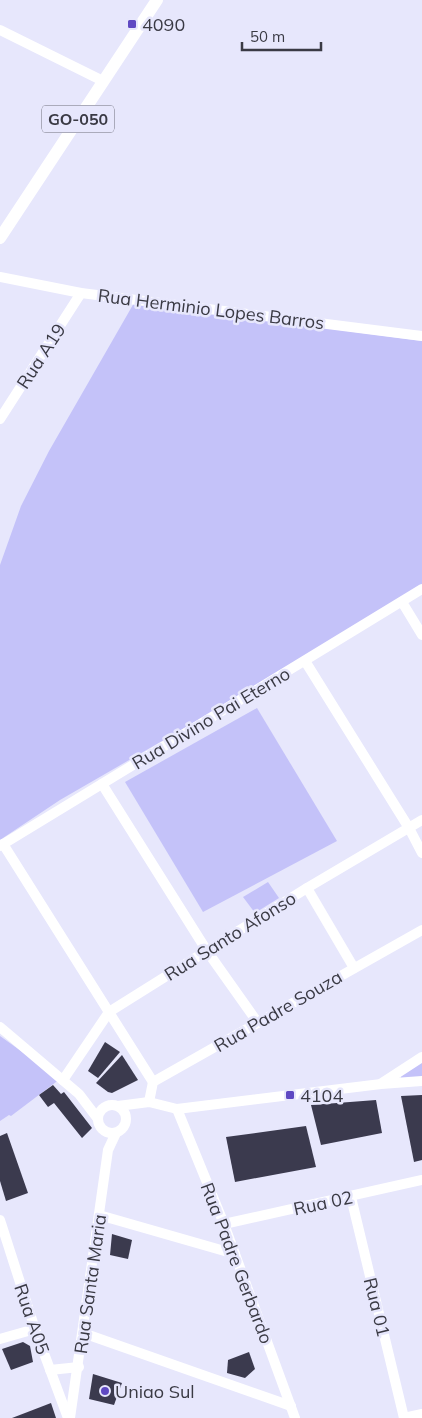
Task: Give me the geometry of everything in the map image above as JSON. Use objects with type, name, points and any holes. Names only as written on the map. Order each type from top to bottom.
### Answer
[{"type":"main road","name":"GO-050","points":[[0,238],[157,0]]},
{"type":"street","points":[[0,30],[103,81]]},
{"type":"street","name":"Rua Herminio Lopes Barros","points":[[0,277],[81,293],[422,336]]},
{"type":"street","name":"Rua A19","points":[[0,419],[81,293]]},
{"type":"street","name":"Rua Divino Pai Eterno","points":[[1,845],[422,590]]},
{"type":"street","points":[[402,602],[422,635]]},
{"type":"street","points":[[305,661],[409,828],[422,853]]},
{"type":"street","points":[[102,784],[207,951],[258,1023]]},
{"type":"street","name":"Rua Santo Afonso","points":[[63,1080],[109,1012],[306,888],[422,820]]},
{"type":"street","points":[[1,845],[153,1082],[149,1102],[126,1117]]},
{"type":"street","points":[[306,888],[354,968]]},
{"type":"street","name":"Rua Padre Souza","points":[[153,1082],[422,930]]},
{"type":"street","points":[[0,1027],[79,1094],[98,1118]]},
{"type":"street","points":[[381,1084],[422,1057]]},
{"type":"street","points":[[118,1106],[126,1117],[124,1127],[116,1133],[110,1134],[104,1131],[98,1123],[98,1114],[108,1105],[118,1106],[149,1102],[177,1109],[381,1084],[422,1081]]},
{"type":"street","points":[[79,1094],[104,1107]]},
{"type":"street","name":"Rua Padre Gerbardo","points":[[177,1109],[224,1224],[295,1418]]},
{"type":"street","name":"Rua Santa Maria","points":[[104,1131],[108,1150]]},
{"type":"street","name":"Rua Santa Maria","points":[[69,1418],[83,1333],[108,1150],[116,1133]]},
{"type":"street","name":"Rua 02","points":[[224,1224],[422,1180]]},
{"type":"street","name":"Rua 01","points":[[351,1197],[404,1418]]},
{"type":"street","points":[[99,1215],[235,1254]]},
{"type":"street","name":"Rua A05","points":[[0,1220],[35,1329],[69,1418]]},
{"type":"street","points":[[0,1339],[35,1329]]},
{"type":"street","points":[[83,1333],[291,1406]]},
{"type":"street","points":[[50,1370],[78,1367]]},
{"type":"street","points":[[404,1418],[422,1414]]},
{"type":"shaded area","points":[[134,303],[422,341],[422,586],[304,659],[60,800],[0,840],[0,565],[21,506],[49,451]]},
{"type":"shaded area","points":[[257,708],[337,841],[203,912],[125,782]]},
{"type":"shaded area","points":[[268,882],[279,898],[255,913],[243,897]]},
{"type":"shaded area","points":[[0,1036],[60,1079],[11,1116],[9,1115],[0,1121]]},
{"type":"shaded area","points":[[422,1060],[422,1079],[401,1080],[401,1075]]},
{"type":"building","points":[[105,1042],[120,1052],[98,1078],[88,1071]]},
{"type":"building","points":[[122,1055],[138,1080],[112,1093],[108,1092],[96,1083]]},
{"type":"building","points":[[53,1085],[61,1094],[64,1092],[92,1128],[82,1138],[54,1103],[48,1107],[39,1095]]},
{"type":"building","points":[[422,1095],[422,1160],[414,1162],[401,1096]]},
{"type":"building","points":[[376,1100],[382,1133],[321,1145],[311,1105]]},
{"type":"building","points":[[306,1126],[316,1167],[235,1182],[226,1137]]},
{"type":"building","points":[[7,1133],[28,1193],[6,1201],[0,1181],[0,1136]]},
{"type":"building","points":[[112,1234],[132,1240],[128,1259],[110,1255]]},
{"type":"building","points":[[23,1342],[30,1346],[33,1362],[11,1370],[2,1349]]},
{"type":"building","points":[[249,1352],[255,1369],[245,1378],[227,1373],[228,1360]]},
{"type":"building","name":"Uniao Sul","points":[[93,1374],[122,1383],[114,1405],[89,1399]]},
{"type":"building","points":[[51,1403],[56,1418],[12,1418]]},
{"type":"place","name":"4090","points":[[132,24]]},
{"type":"place","name":"4104","points":[[290,1095]]},
{"type":"place","name":"Uniao Sul","points":[[105,1391]]}]
